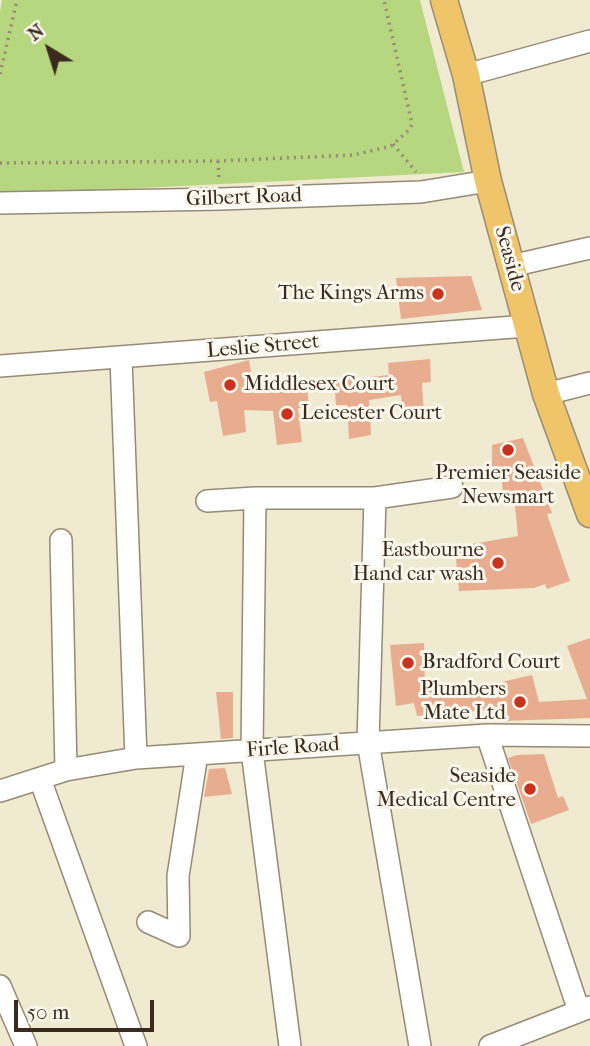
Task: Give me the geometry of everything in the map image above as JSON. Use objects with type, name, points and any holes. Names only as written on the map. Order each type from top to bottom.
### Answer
[{"type":"main road","name":"Seaside","points":[[444,0],[466,75],[488,181],[546,394],[584,479],[590,514]]},
{"type":"street","points":[[466,75],[590,41]]},
{"type":"street","name":"Gilbert Road","points":[[0,203],[421,192],[488,181]]},
{"type":"street","points":[[511,266],[590,248]]},
{"type":"street","name":"Leslie Street","points":[[0,366],[527,326]]},
{"type":"street","points":[[121,358],[136,758]]},
{"type":"street","points":[[546,394],[590,383]]},
{"type":"street","points":[[207,501],[255,498],[375,498],[453,487]]},
{"type":"street","points":[[255,498],[252,751],[290,1046]]},
{"type":"street","points":[[375,498],[368,742],[419,1046]]},
{"type":"street","points":[[61,540],[65,771]]},
{"type":"street","points":[[487,735],[585,1009],[490,1046]]},
{"type":"street","name":"Firle Road","points":[[0,791],[65,771],[136,758],[487,735],[590,736]]},
{"type":"street","points":[[148,922],[178,936],[178,876],[197,754]]},
{"type":"street","points":[[40,779],[136,1046]]},
{"type":"street","points":[[0,986],[26,1046]]},
{"type":"path","points":[[0,74],[18,0]]},
{"type":"path","points":[[0,163],[218,161],[354,155],[393,144],[412,124],[384,0]]},
{"type":"path","points":[[393,144],[423,179],[421,192]]},
{"type":"green space","points":[[2,0],[420,0],[464,172],[0,195]]},
{"type":"building","name":"The Kings Arms","points":[[471,276],[482,310],[401,319],[396,278]]},
{"type":"building","points":[[430,359],[431,382],[422,383],[424,416],[403,419],[401,395],[369,400],[371,435],[349,439],[347,405],[336,405],[334,381],[389,375],[388,363]]},
{"type":"building","points":[[249,360],[253,384],[306,379],[309,407],[298,408],[302,442],[277,445],[273,411],[244,410],[246,432],[223,436],[217,401],[210,402],[204,372]]},
{"type":"building","points":[[523,438],[552,513],[547,514],[570,581],[547,589],[545,584],[534,588],[459,591],[455,547],[518,536],[514,496],[503,497],[501,466],[492,466],[492,445]]},
{"type":"building","points":[[590,638],[590,718],[502,721],[501,709],[417,716],[414,703],[396,706],[390,645],[424,643],[425,686],[474,681],[475,688],[532,675],[539,702],[587,699],[567,646]]},
{"type":"building","points":[[216,692],[233,692],[233,738],[221,739]]},
{"type":"building","name":"Seaside Medical Centre","points":[[544,754],[558,798],[563,796],[569,810],[531,824],[508,758]]},
{"type":"building","points":[[225,768],[232,794],[204,797],[209,769]]},
{"type":"place","name":"The Kings Arms","points":[[438,294]]},
{"type":"place","name":"Middlesex Court","points":[[230,385]]},
{"type":"place","name":"Leicester Court","points":[[287,414]]},
{"type":"place","name":"Premier Seaside Newsmart","points":[[508,450]]},
{"type":"place","name":"Eastbourne Hand car wash","points":[[498,563]]},
{"type":"place","name":"Bradford Court","points":[[408,663]]},
{"type":"place","name":"Plumbers Mate Ltd","points":[[520,702]]},
{"type":"place","name":"Seaside Medical Centre","points":[[530,789]]}]
